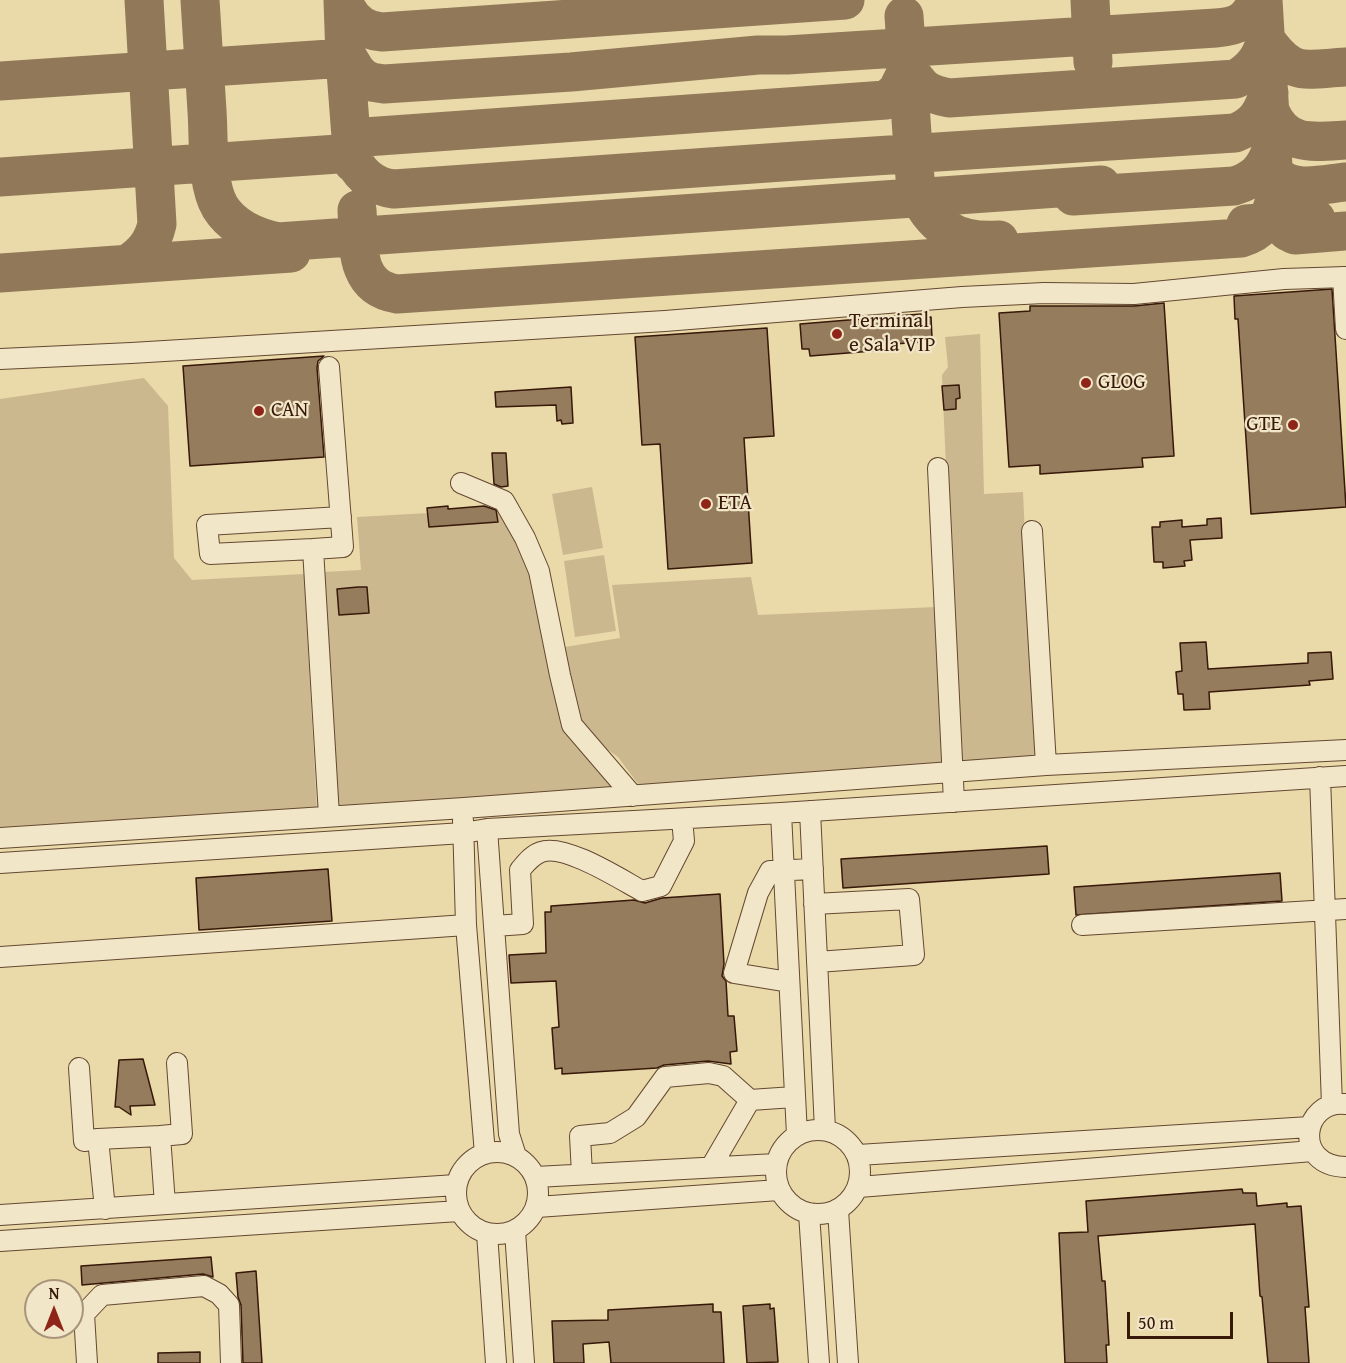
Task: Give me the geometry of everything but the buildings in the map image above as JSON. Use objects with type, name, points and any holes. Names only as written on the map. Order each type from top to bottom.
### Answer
[{"type":"lane","points":[[0,359],[665,321],[962,297],[1044,293],[1134,294],[1284,279],[1344,277],[1346,329]]},
{"type":"lane","points":[[329,367],[341,517],[343,547],[210,554],[207,525],[341,517]]},
{"type":"lane","points":[[938,468],[954,802]]},
{"type":"lane","points":[[461,483],[504,501],[525,538],[539,571],[572,725],[633,796]]},
{"type":"lane","points":[[1032,531],[1046,765]]},
{"type":"lane","points":[[313,549],[329,816]]},
{"type":"lane","points":[[0,838],[464,808],[1046,765],[1346,750]]},
{"type":"lane","points":[[0,863],[463,833],[487,829],[781,813],[1346,776]]},
{"type":"lane","points":[[1320,777],[1339,1105],[1322,1110],[1314,1118],[1309,1138],[1313,1151],[1320,1159],[1346,1172]]},
{"type":"lane","points":[[464,808],[466,925],[485,1154]]},
{"type":"lane","points":[[810,811],[825,1130]]},
{"type":"lane","points":[[781,813],[797,1135]]},
{"type":"lane","points":[[494,926],[523,924],[520,870],[528,860],[543,851],[562,850],[642,891],[661,886],[684,841],[682,819]]},
{"type":"lane","points":[[487,829],[508,1134],[516,1156]]},
{"type":"lane","points":[[789,982],[734,973],[758,893],[770,871],[813,869]]},
{"type":"lane","points":[[814,904],[909,898],[914,955],[817,962]]},
{"type":"lane","points":[[1082,925],[1346,909]]},
{"type":"lane","points":[[0,957],[466,925]]},
{"type":"lane","points":[[79,1068],[84,1141],[182,1134],[177,1063]]},
{"type":"lane","points":[[582,1174],[580,1136],[610,1133],[636,1117],[665,1077],[709,1073],[723,1076],[750,1100],[794,1097]]},
{"type":"lane","points":[[711,1167],[750,1100]]},
{"type":"lane","points":[[858,1155],[1310,1127]]},
{"type":"lane","points":[[810,1130],[825,1130],[838,1134],[850,1143],[858,1155],[861,1173],[859,1187],[844,1207],[838,1210],[824,1214],[802,1212],[785,1200],[779,1190],[776,1164],[786,1144],[797,1135],[810,1130]]},
{"type":"lane","points":[[160,1136],[165,1204]]},
{"type":"lane","points":[[98,1139],[105,1209]]},
{"type":"lane","points":[[859,1187],[1313,1151]]},
{"type":"lane","points":[[504,1152],[516,1156],[536,1177],[539,1193],[537,1207],[527,1222],[515,1231],[495,1235],[481,1232],[467,1222],[459,1210],[456,1185],[464,1168],[475,1158],[485,1154],[504,1152]]},
{"type":"lane","points":[[536,1177],[776,1164]]},
{"type":"lane","points":[[0,1215],[456,1185]]},
{"type":"lane","points":[[537,1207],[779,1190]]},
{"type":"lane","points":[[0,1241],[459,1210]]},
{"type":"lane","points":[[838,1210],[848,1363]]},
{"type":"lane","points":[[809,1213],[819,1363]]},
{"type":"lane","points":[[515,1231],[524,1363]]},
{"type":"lane","points":[[487,1233],[496,1363]]},
{"type":"lane","points":[[87,1363],[84,1314],[102,1295],[204,1286],[219,1294],[229,1305],[231,1363]]},
{"type":"shaded area","points":[[980,334],[984,494],[1023,492],[1035,756],[959,768],[942,375],[948,367],[945,337]]},
{"type":"shaded area","points":[[144,378],[168,406],[174,558],[192,580],[304,574],[317,812],[0,833],[0,399]]},
{"type":"shaded area","points":[[592,487],[603,548],[563,555],[552,494]]},
{"type":"shaded area","points":[[500,509],[535,579],[567,732],[620,791],[339,811],[324,572],[361,570],[357,517]]},
{"type":"shaded area","points":[[604,555],[616,631],[575,637],[564,561]]},
{"type":"shaded area","points":[[751,577],[758,615],[936,607],[944,769],[641,788],[618,757],[593,739],[576,722],[565,647],[620,638],[612,585]]},
{"type":"taxiway","points":[[129,263],[147,246],[157,224],[144,0]]},
{"type":"taxiway","points":[[200,0],[212,186],[220,207],[231,221],[253,234],[278,242],[1101,185]]},
{"type":"taxiway","points":[[343,0],[353,163]]},
{"type":"taxiway","points":[[343,0],[353,18],[369,29],[382,32],[845,0]]},
{"type":"taxiway","points":[[1090,0],[1093,62]]},
{"type":"taxiway","points":[[345,53],[363,78],[384,84],[571,72],[758,55],[1216,28],[1231,26],[1242,21],[1258,0]]},
{"type":"taxiway","points":[[357,210],[359,249],[366,273],[372,283],[383,290],[397,294],[1241,238],[1264,224],[1275,199],[1263,0]]},
{"type":"taxiway","points":[[904,16],[915,178]]},
{"type":"taxiway","points":[[351,138],[886,100],[897,91],[908,69],[925,89],[949,98],[1236,79],[1255,63],[1266,40],[1284,61],[1292,66],[1310,69],[1346,67]]},
{"type":"taxiway","points":[[0,81],[345,58]]},
{"type":"taxiway","points":[[353,160],[370,180],[394,189],[1235,133],[1257,118],[1269,93]]},
{"type":"taxiway","points":[[1270,111],[1276,123],[1292,137],[1311,141],[1346,140]]},
{"type":"taxiway","points":[[1073,196],[1234,186],[1258,173],[1272,148]]},
{"type":"taxiway","points":[[0,177],[353,153]]},
{"type":"taxiway","points":[[1274,172],[1280,179],[1297,185],[1317,186],[1346,182]]},
{"type":"taxiway","points":[[915,187],[929,213],[947,230],[970,239],[999,240]]},
{"type":"taxiway","points":[[1246,224],[1316,219]]},
{"type":"taxiway","points":[[1287,231],[1295,235],[1346,231]]},
{"type":"taxiway","points":[[0,273],[291,253]]},
{"type":"place","name":"Terminal e Sala VIP","points":[[837,334]]},
{"type":"place","name":"GLOG","points":[[1086,383]]},
{"type":"place","name":"CAN","points":[[259,411]]},
{"type":"place","name":"GTE","points":[[1293,425]]},
{"type":"place","name":"ETA","points":[[706,504]]}]
